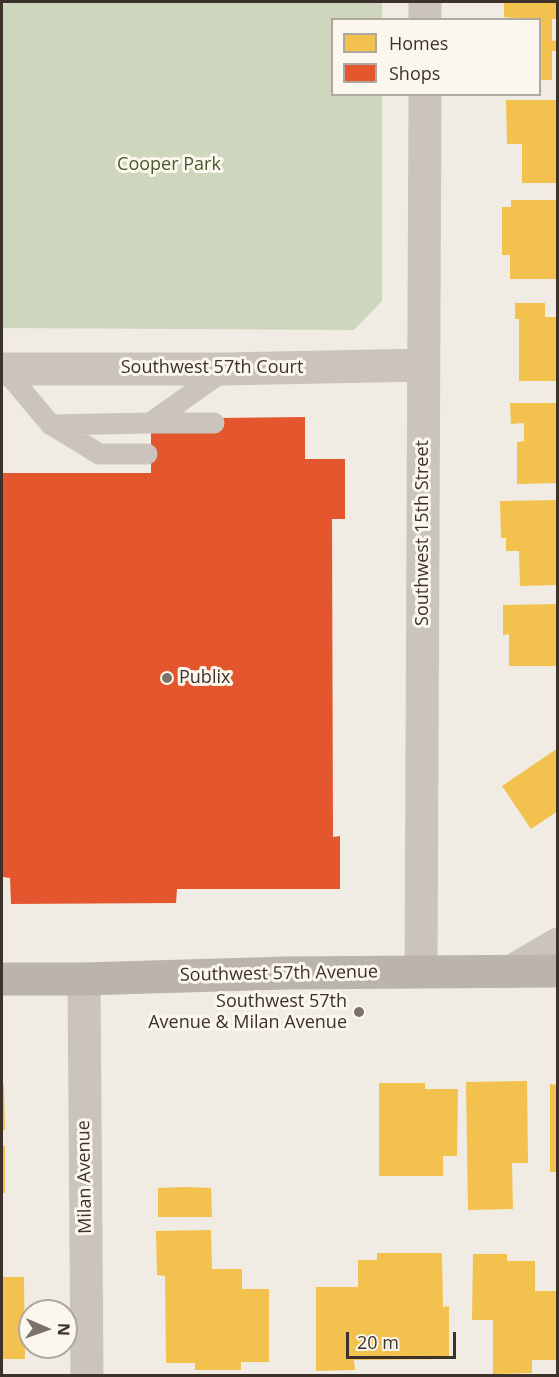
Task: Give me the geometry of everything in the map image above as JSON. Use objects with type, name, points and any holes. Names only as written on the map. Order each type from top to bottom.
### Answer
[{"type":"main road","name":"Southwest 57th Avenue","points":[[2,979],[84,980],[421,971],[558,971]]},
{"type":"street","points":[[425,2],[425,18]]},
{"type":"street","name":"Southwest 15th Street","points":[[421,971],[425,96]]},
{"type":"street","name":"Southwest 57th Court","points":[[3,369],[225,369],[423,365]]},
{"type":"street","points":[[512,971],[558,945]]},
{"type":"street","name":"Milan Avenue","points":[[84,980],[87,1376]]},
{"type":"lane","points":[[3,369],[51,425],[99,454],[147,454]]},
{"type":"lane","points":[[150,423],[225,369]]},
{"type":"lane","points":[[51,425],[214,423]]},
{"type":"green space","name":"Cooper Park","points":[[2,2],[382,2],[382,18],[331,18],[331,96],[382,96],[382,301],[354,330],[2,328]]},
{"type":"building: Homes","points":[[504,2],[557,2],[557,19],[552,19],[552,41],[558,40],[558,51],[552,51],[552,80],[541,80],[541,18],[504,17]]},
{"type":"building: Homes","points":[[506,100],[558,100],[558,183],[522,183],[522,144],[507,144]]},
{"type":"building: Homes","points":[[511,200],[558,200],[558,279],[510,279],[510,255],[502,255],[502,207],[511,207]]},
{"type":"building: Homes","points":[[515,303],[545,303],[545,317],[558,317],[558,381],[519,381],[519,319],[515,319]]},
{"type":"building: Homes","points":[[510,403],[558,403],[558,483],[517,484],[517,442],[524,441],[524,423],[511,424]]},
{"type":"building: Homes","points":[[558,500],[558,585],[520,586],[519,551],[506,551],[506,538],[501,538],[500,501]]},
{"type":"building: Homes","points":[[558,604],[558,666],[509,666],[509,634],[503,635],[503,605]]},
{"type":"building: Homes","points":[[558,748],[558,811],[531,829],[502,786]]},
{"type":"building: Homes","points":[[527,1081],[528,1163],[512,1163],[513,1209],[468,1210],[466,1082]]},
{"type":"building: Homes","points":[[379,1083],[425,1083],[425,1089],[458,1089],[457,1156],[443,1156],[443,1176],[379,1176]]},
{"type":"building: Homes","points":[[550,1084],[558,1085],[558,1172],[550,1172]]},
{"type":"building: Homes","points":[[2,1085],[4,1085],[5,1130],[2,1130]]},
{"type":"building: Homes","points":[[2,1146],[5,1146],[5,1193],[2,1193]]},
{"type":"building: Homes","points":[[158,1188],[211,1188],[212,1217],[158,1217]]},
{"type":"building: Homes","points":[[211,1230],[212,1269],[242,1269],[242,1289],[269,1289],[269,1362],[241,1362],[241,1370],[195,1370],[195,1363],[166,1363],[165,1276],[157,1275],[156,1231]]},
{"type":"building: Homes","points":[[377,1253],[442,1253],[443,1307],[449,1306],[449,1359],[354,1360],[355,1370],[316,1371],[316,1287],[358,1287],[358,1260],[377,1260]]},
{"type":"building: Homes","points":[[473,1254],[507,1254],[507,1261],[535,1261],[535,1291],[558,1291],[558,1360],[532,1360],[532,1373],[493,1374],[493,1320],[472,1320]]},
{"type":"building: Homes","points":[[2,1277],[24,1277],[24,1299],[18,1299],[18,1359],[2,1359]]},
{"type":"building: Shops","name":"Publix","points":[[305,417],[305,459],[345,459],[345,519],[332,519],[333,837],[340,836],[340,889],[177,889],[176,903],[11,904],[10,878],[2,877],[2,473],[151,473],[151,433],[218,432],[218,418]]},
{"type":"place","name":"Publix","points":[[167,678]]},
{"type":"place","name":"Southwest 57th Avenue & Milan Avenue","points":[[359,1012]]}]
